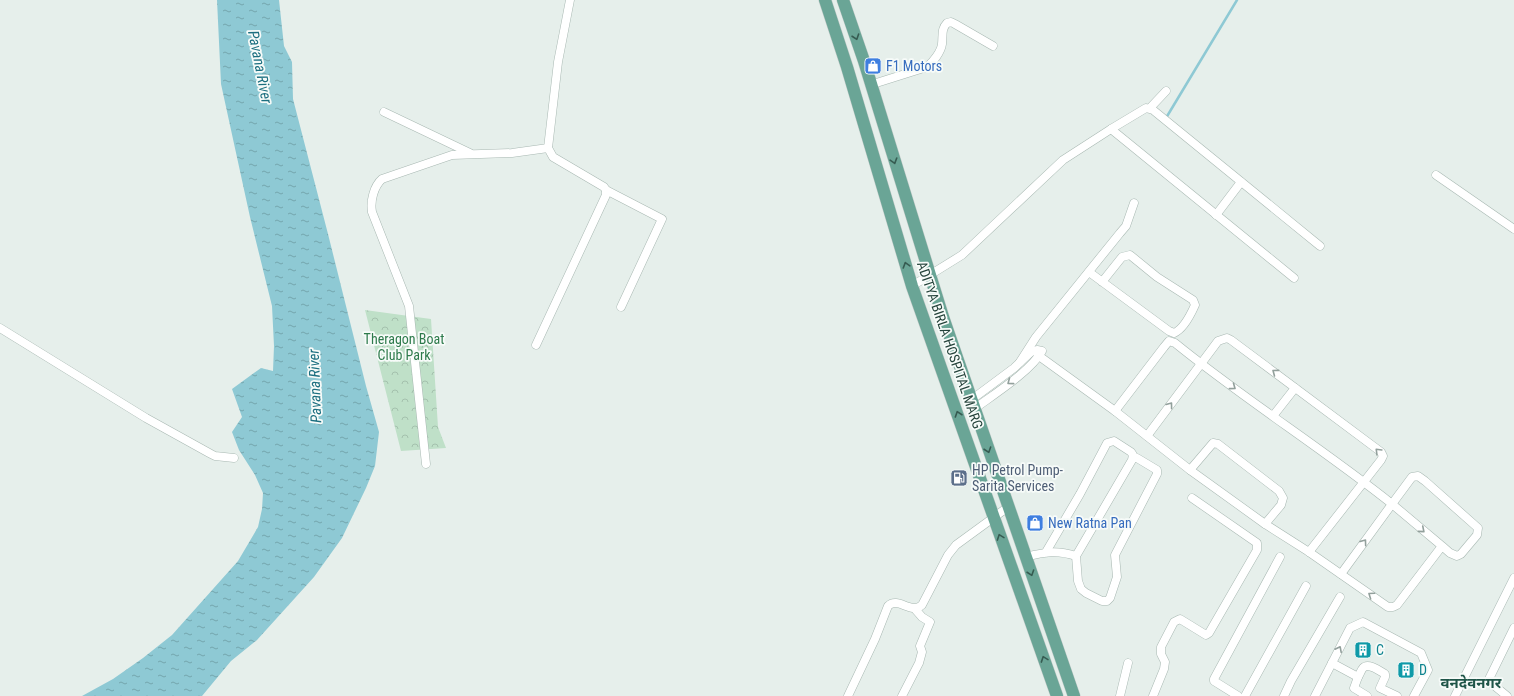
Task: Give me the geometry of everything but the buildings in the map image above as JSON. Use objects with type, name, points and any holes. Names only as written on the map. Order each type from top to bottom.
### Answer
[{"type":"main road","name":"ADITYA BIRLA HOSPITAL MARG","points":[[825,0],[847,67],[912,286],[929,330],[993,517],[1057,696]]},
{"type":"main road","name":"ADITYA BIRLA HOSPITAL MARG","points":[[843,0],[864,61],[900,182],[972,404],[1074,696]]},
{"type":"main road","points":[[847,67],[864,61]]},
{"type":"main road","points":[[883,188],[900,182]]},
{"type":"street","points":[[570,0],[558,62],[548,148],[554,157],[601,184],[606,190],[662,219],[621,307]]},
{"type":"street","points":[[870,85],[927,67],[931,64],[942,45],[943,30],[947,23],[951,22],[955,24],[992,46]]},
{"type":"street","points":[[912,286],[929,274],[962,255],[1063,160],[1143,109],[1150,108],[1166,91]]},
{"type":"street","points":[[1150,108],[1320,246]]},
{"type":"street","points":[[384,112],[473,154]]},
{"type":"street","points":[[1111,129],[1294,278]]},
{"type":"street","points":[[426,464],[409,306],[372,212],[371,206],[378,182],[382,179],[452,155],[512,153],[548,148]]},
{"type":"street","points":[[1436,174],[1514,229]]},
{"type":"street","points":[[1216,215],[1241,182]]},
{"type":"street","points":[[536,345],[606,194],[606,190]]},
{"type":"street","points":[[1020,362],[1036,337],[1126,226],[1134,203]]},
{"type":"street","points":[[1089,272],[1102,282],[1174,333],[1178,331],[1192,313],[1195,305],[1193,300],[1157,277],[1130,255],[1122,257],[1102,282]]},
{"type":"street","points":[[0,328],[146,418],[215,456],[234,458]]},
{"type":"street","points":[[1147,436],[1218,341],[1227,338],[1231,340],[1381,452],[1383,456],[1309,552]]},
{"type":"street","points":[[1115,411],[1169,341],[1175,343],[1201,364],[1364,482],[1392,504],[1450,554],[1456,556],[1461,554],[1477,535],[1478,528],[1431,486],[1418,476],[1412,477],[1392,504],[1341,574]]},
{"type":"street","points":[[1038,350],[1042,351],[1026,369],[972,404],[1014,368],[1030,352],[1038,350]]},
{"type":"street","points":[[1039,356],[1115,411],[1190,470],[1264,524],[1309,552],[1388,607],[1397,605],[1442,546]]},
{"type":"street","points":[[1020,362],[1026,369]]},
{"type":"street","points":[[1273,416],[1296,388]]},
{"type":"street","points":[[1046,552],[1080,494],[1107,443],[1114,441],[1131,452],[1133,455],[1076,556],[1078,580],[1081,589],[1102,601],[1106,601],[1110,598],[1117,577],[1115,555],[1157,474],[1157,470],[1137,458]]},
{"type":"street","points":[[1190,470],[1213,443],[1218,444],[1279,491],[1283,498],[1281,505],[1264,524]]},
{"type":"street","points":[[1153,696],[1164,669],[1165,662],[1161,654],[1161,647],[1174,622],[1180,619],[1206,635],[1209,633],[1257,550],[1257,543],[1192,498]]},
{"type":"street","points":[[915,609],[922,605],[948,555],[956,545],[1008,507]]},
{"type":"street","points":[[1025,557],[1046,552],[1064,552],[1076,556]]},
{"type":"street","points":[[1238,696],[1214,682],[1214,679],[1280,556]]},
{"type":"street","points":[[1455,696],[1514,578]]},
{"type":"street","points":[[1245,696],[1306,586]]},
{"type":"street","points":[[1284,696],[1340,597]]},
{"type":"street","points":[[848,696],[875,639],[888,606],[895,602],[915,609],[922,617],[930,622],[920,646],[922,652],[919,664],[902,696]]},
{"type":"street","points":[[1315,696],[1350,628],[1363,622],[1421,653],[1428,670],[1414,696]]},
{"type":"street","points":[[1507,696],[1491,683],[1489,679],[1514,628]]},
{"type":"street","points":[[1120,696],[1128,663]]},
{"type":"street","points":[[1332,663],[1358,677]]},
{"type":"street","points":[[1367,696],[1354,688],[1363,667],[1369,666],[1385,674],[1376,696]]},
{"type":"street","points":[[1380,688],[1396,696]]},
{"type":"green space","name":"Theragon Boat Club Park","points":[[365,310],[431,319],[438,427],[446,448],[401,451]]},
{"type":"water","name":"Pavana River","points":[[217,0],[279,0],[284,46],[292,62],[293,99],[379,432],[375,466],[342,538],[314,577],[257,640],[231,661],[202,696],[82,696],[113,679],[172,635],[238,561],[258,527],[262,509],[263,493],[255,475],[239,450],[232,432],[242,417],[232,389],[261,368],[273,371],[274,346],[272,306],[250,217],[221,84]]},
{"type":"waterway","points":[[1166,118],[1237,0]]},
{"type":"place","name":"F1 Motors","points":[[873,66]]},
{"type":"place","name":"HP Petrol Pump- Sarita Services","points":[[959,478]]},
{"type":"place","name":"New Ratna Pan","points":[[1035,523]]},
{"type":"place","name":"C","points":[[1363,650]]},
{"type":"place","name":"D","points":[[1406,670]]},
{"type":"district","name":"वनदेवनगर","points":[[1471,683]]}]
